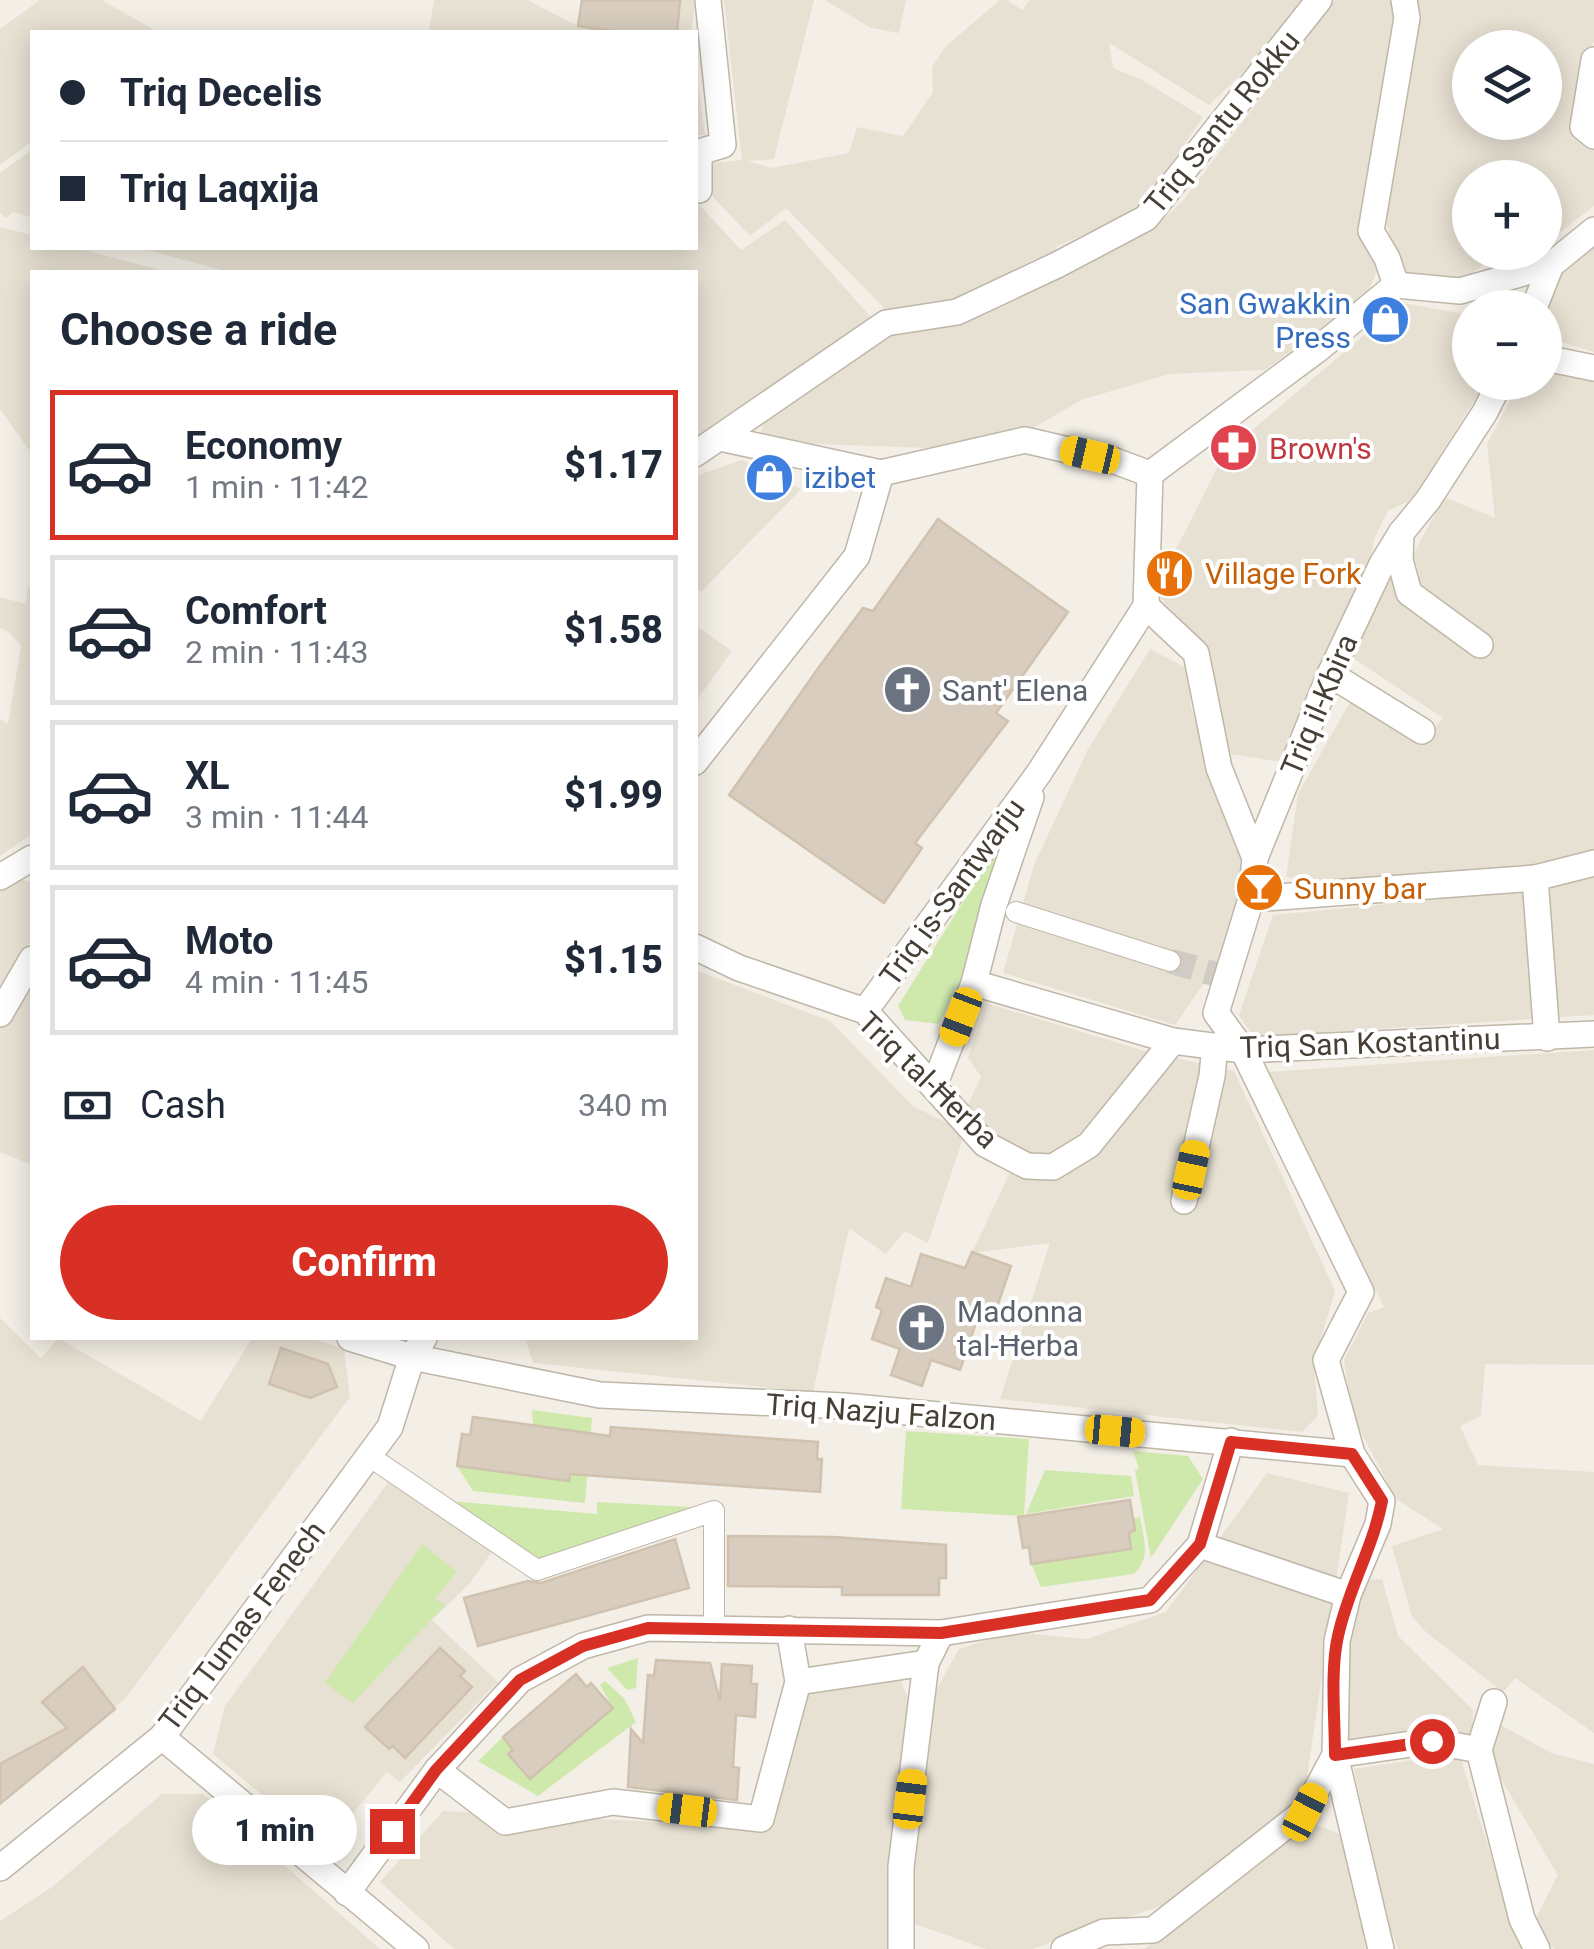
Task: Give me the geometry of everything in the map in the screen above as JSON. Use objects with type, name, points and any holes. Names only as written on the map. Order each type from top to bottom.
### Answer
[{"type":"street","points":[[700,190],[699,152],[723,145],[708,0]]},
{"type":"street","name":"Triq Santu Rokku","points":[[698,452],[886,323],[957,312],[1146,218],[1319,0]]},
{"type":"street","points":[[1396,286],[1388,258],[1371,231],[1408,18],[1404,0]]},
{"type":"street","points":[[1594,60],[1583,127],[1594,136]]},
{"type":"street","points":[[1562,257],[1594,230]]},
{"type":"street","points":[[1150,474],[1396,286],[1460,291],[1534,270]]},
{"type":"street","points":[[1562,361],[1594,368]]},
{"type":"street","name":"Triq il-Kbira","points":[[1242,1050],[1216,1013],[1251,899],[1255,858],[1330,674],[1382,564],[1491,400]]},
{"type":"street","points":[[720,438],[881,473],[1025,440],[1150,474]]},
{"type":"street","points":[[698,758],[856,556],[881,473]]},
{"type":"street","points":[[1150,474],[1146,606],[1196,652],[1219,768],[1255,858]]},
{"type":"street","points":[[1401,533],[1400,560],[1408,593],[1480,644]]},
{"type":"street","name":"Triq is-Santwarju","points":[[865,1011],[1038,773],[1146,606]]},
{"type":"street","points":[[1330,674],[1422,731]]},
{"type":"street","name":"Triq is-Santwarju","points":[[934,1086],[974,983],[994,905],[1038,773]]},
{"type":"street","points":[[0,877],[30,859]]},
{"type":"street","points":[[1251,899],[1535,878],[1594,864]]},
{"type":"street","points":[[1535,878],[1547,1038]]},
{"type":"street","points":[[1016,912],[1170,961]]},
{"type":"street","name":"Triq tal-Ħerba","points":[[698,948],[739,968],[865,1011],[986,1144],[1027,1166],[1054,1168],[1088,1144],[1173,1041]]},
{"type":"street","points":[[0,1014],[30,962]]},
{"type":"street","name":"Triq San Kostantinu","points":[[974,983],[1173,1041],[1242,1050],[1594,1034]]},
{"type":"street","points":[[1184,1200],[1215,1046]]},
{"type":"street","points":[[1242,1050],[1361,1292],[1326,1360],[1352,1454],[1382,1501],[1378,1524],[1348,1595],[1336,1641],[1335,1755],[1381,1949]]},
{"type":"street","name":"Triq Nazju Falzon","points":[[365,1340],[418,1347],[600,1395],[844,1406],[1352,1454]]},
{"type":"street","name":"Triq Tumas Fenech","points":[[0,1868],[162,1737],[390,1428],[418,1347]]},
{"type":"street","points":[[347,1893],[436,1770],[520,1680],[583,1646],[648,1628],[941,1633],[1150,1600],[1200,1544],[1231,1442]]},
{"type":"street","points":[[368,1456],[537,1570],[714,1511],[714,1632]]},
{"type":"street","points":[[1200,1544],[1348,1595]]},
{"type":"street","points":[[436,1770],[504,1822],[614,1802],[761,1820],[798,1682],[789,1629]]},
{"type":"street","points":[[901,1949],[901,1866],[926,1663],[941,1633]]},
{"type":"street","points":[[798,1682],[926,1663]]},
{"type":"street","points":[[1494,1702],[1479,1750],[1522,1919],[1537,1949]]},
{"type":"street","points":[[162,1737],[416,1949]]},
{"type":"street","points":[[1335,1755],[1432,1741],[1479,1750]]},
{"type":"street","points":[[1064,1949],[1104,1932],[1146,1940],[1305,1812],[1335,1755]]},
{"type":"shaded area","points":[[40,0],[102,0],[154,30],[30,30],[30,142],[0,165],[0,29]]},
{"type":"shaded area","points":[[434,0],[528,0],[577,26],[581,0],[696,0],[691,30],[429,30]]},
{"type":"shaded area","points":[[724,0],[814,0],[774,159],[747,161],[772,168],[849,153],[857,127],[903,136],[933,92],[932,67],[945,47],[1000,0],[1022,10],[1030,0],[1312,0],[1305,13],[1209,105],[1109,43],[1113,68],[1142,80],[1203,117],[1141,209],[1056,247],[1061,263],[1034,259],[965,300],[891,315],[786,208],[750,236],[713,197],[703,173],[714,163],[742,160]]},
{"type":"shaded area","points":[[825,0],[906,0],[899,33],[871,28]]},
{"type":"shaded area","points":[[1334,0],[1400,0],[1381,262],[1364,301],[1264,370],[1169,374],[1081,400],[1030,430],[960,449],[758,442],[763,424],[886,333],[971,317],[1162,220],[1182,202]]},
{"type":"shaded area","points":[[1410,0],[1594,0],[1594,41],[1581,74],[1594,145],[1594,206],[1562,231],[1562,160],[1452,160],[1452,270],[1476,270],[1466,278],[1406,277],[1385,220]]},
{"type":"shaded area","points":[[698,84],[705,135],[698,135]]},
{"type":"shaded area","points":[[30,151],[30,216],[13,212],[6,218],[0,213],[0,173]]},
{"type":"shaded area","points":[[698,203],[741,250],[785,220],[875,322],[698,440],[698,270],[222,270],[147,250],[698,250]]},
{"type":"shaded area","points":[[0,227],[30,234],[30,250],[85,250],[160,270],[30,270],[30,451],[0,409]]},
{"type":"shaded area","points":[[1594,242],[1594,352],[1562,342],[1562,290],[1555,290],[1565,265]]},
{"type":"shaded area","points":[[1402,303],[1452,312],[1452,400],[1474,400],[1413,499],[1388,511],[1374,539],[1370,565],[1320,663],[1296,741],[1281,762],[1223,753],[1211,657],[1155,591],[1224,454]]},
{"type":"shaded area","points":[[1562,373],[1594,377],[1594,855],[1532,872],[1353,884],[1286,877],[1298,794],[1351,700],[1425,739],[1443,718],[1353,658],[1391,565],[1420,576],[1413,555],[1444,497],[1495,518],[1487,444],[1510,400],[1562,400]]},
{"type":"shaded area","points":[[742,460],[801,489],[701,592],[698,590],[698,475]]},
{"type":"shaded area","points":[[28,587],[30,835],[0,856],[0,719],[8,724],[21,646],[0,628],[0,597],[26,604]]},
{"type":"shaded area","points":[[698,627],[732,651],[698,699]]},
{"type":"shaded area","points":[[1150,649],[1188,669],[1191,707],[1242,841],[1240,891],[1225,953],[1175,1025],[1003,973],[1034,865],[1088,749]]},
{"type":"shaded area","points":[[1594,875],[1594,1015],[1253,1037],[1239,1015],[1273,915],[1545,889]]},
{"type":"shaded area","points":[[18,879],[30,882],[30,942],[0,996],[0,889]]},
{"type":"shaded area","points":[[698,971],[830,1021],[913,1106],[965,1132],[928,1243],[905,1231],[886,1254],[849,1228],[813,1392],[533,1363],[526,1340],[698,1340]]},
{"type":"shaded area","points":[[30,980],[30,1164],[0,1152],[0,1028]]},
{"type":"shaded area","points":[[986,1003],[1148,1052],[1098,1120],[1049,1156],[1030,1154],[963,1115],[981,1077],[968,1058]]},
{"type":"shaded area","points":[[1594,1050],[1594,1365],[1485,1364],[1481,1416],[1460,1426],[1478,1465],[1594,1472],[1594,1733],[1515,1678],[1503,1692],[1412,1617],[1392,1546],[1443,1529],[1396,1499],[1353,1417],[1344,1360],[1368,1313],[1384,1307],[1268,1072]]},
{"type":"shaded area","points":[[1167,1056],[1234,1071],[1335,1291],[1314,1362],[1318,1416],[1302,1432],[1000,1399],[1050,1243],[972,1253],[1012,1168],[1094,1153]]},
{"type":"shaded area","points":[[0,1318],[41,1358],[56,1340],[61,1340],[201,1421],[251,1340],[317,1340],[344,1349],[350,1397],[125,1699],[0,1795]]},
{"type":"shaded area","points":[[1267,1473],[1349,1493],[1304,1797],[1173,1902],[1032,1949],[986,1949],[892,1916],[892,1949],[454,1949],[380,1882],[443,1811],[773,1828],[806,1693],[899,1675],[907,1697],[935,1692],[959,1649],[1013,1632],[1087,1639],[1166,1612]]},
{"type":"shaded area","points":[[389,1481],[495,1548],[469,1584],[432,1620],[498,1682],[400,1782],[387,1772],[325,1847],[213,1754],[225,1706]]},
{"type":"shaded area","points":[[1382,1579],[1398,1636],[1473,1710],[1472,1743],[1340,1749],[1345,1632],[1368,1580]]},
{"type":"shaded area","points":[[1494,1721],[1551,1753],[1594,1764],[1594,1949],[1555,1949],[1532,1926],[1558,1875],[1488,1757]]},
{"type":"shaded area","points":[[1459,1753],[1519,1946],[1529,1949],[1398,1949],[1389,1926],[1354,1769]]},
{"type":"shaded area","points":[[162,1794],[203,1794],[380,1949],[0,1949],[0,1921],[52,1887]]},
{"type":"shaded area","points":[[1305,1820],[1349,1838],[1370,1872],[1363,1937],[1366,1949],[1144,1949]]},
{"type":"green space","points":[[991,857],[998,860],[973,952],[939,1024],[905,1020],[898,1006]]},
{"type":"green space","points":[[532,1410],[592,1418],[585,1503],[473,1491],[457,1466],[569,1481],[574,1447],[570,1431],[533,1425]]},
{"type":"green space","points":[[906,1431],[1029,1439],[1024,1516],[901,1509]]},
{"type":"green space","points":[[1133,1451],[1188,1456],[1203,1479],[1151,1558],[1135,1470],[1139,1469]]},
{"type":"green space","points":[[1045,1470],[1131,1476],[1134,1496],[1026,1514]]},
{"type":"green space","points":[[450,1501],[597,1514],[597,1502],[690,1507],[689,1515],[538,1562]]},
{"type":"green space","points":[[1140,1517],[1144,1555],[1134,1574],[1041,1587],[1031,1563],[1131,1549],[1129,1533],[1135,1530],[1133,1519]]},
{"type":"green space","points":[[422,1544],[457,1572],[435,1599],[445,1605],[353,1703],[325,1683]]},
{"type":"green space","points":[[638,1658],[636,1688],[627,1690],[607,1668]]},
{"type":"green space","points":[[605,1681],[624,1698],[636,1722],[538,1796],[478,1761],[503,1737],[513,1750],[509,1753],[613,1708],[600,1685]]},
{"type":"building","points":[[582,0],[680,0],[677,30],[578,26]]},
{"type":"building","name":"Sant' Elena","points":[[938,519],[1068,612],[996,713],[1008,721],[915,843],[922,848],[884,903],[729,795],[863,608],[873,611]]},
{"type":"building","name":"Madonna tal-Ħerba","points":[[972,1252],[1011,1266],[993,1319],[979,1314],[960,1370],[931,1360],[922,1386],[891,1375],[900,1349],[872,1339],[882,1310],[876,1307],[886,1278],[911,1287],[921,1254],[965,1268]]},
{"type":"building","points":[[281,1348],[328,1364],[337,1387],[310,1398],[269,1384]]},
{"type":"building","points":[[473,1417],[610,1436],[611,1427],[818,1442],[817,1459],[822,1459],[820,1492],[570,1474],[569,1481],[457,1466],[462,1434],[470,1435]]},
{"type":"building","points":[[1130,1500],[1135,1530],[1129,1533],[1131,1549],[1031,1564],[1029,1547],[1023,1548],[1018,1517]]},
{"type":"building","points":[[728,1536],[833,1537],[946,1545],[946,1578],[939,1578],[939,1595],[842,1595],[842,1587],[728,1586]]},
{"type":"building","points":[[675,1539],[689,1588],[478,1646],[464,1598],[528,1581],[541,1583]]},
{"type":"building","points":[[440,1648],[465,1671],[460,1676],[472,1687],[405,1758],[365,1727]]},
{"type":"building","points":[[656,1660],[710,1663],[720,1701],[722,1664],[752,1666],[751,1684],[757,1684],[755,1717],[736,1715],[733,1767],[739,1768],[737,1800],[628,1787],[631,1729],[643,1743],[648,1675],[654,1676]]},
{"type":"building","points":[[83,1667],[115,1709],[0,1804],[0,1764],[67,1728],[42,1702]]},
{"type":"building","points":[[576,1674],[587,1687],[591,1683],[613,1708],[530,1779],[508,1754],[513,1750],[503,1737]]},
{"type":"tunnel","points":[[1170,961],[1226,977]]},
{"type":"place","name":"San Gwakkin Press","points":[[1386,320]]},
{"type":"place","name":"Brown's","points":[[1234,448]]},
{"type":"place","name":"izibet","points":[[769,477]]},
{"type":"place","name":"Village Fork","points":[[1170,573]]},
{"type":"place","name":"Sant' Elena","points":[[907,690]]},
{"type":"place","name":"Sunny bar","points":[[1259,888]]},
{"type":"place","name":"Madonna tal-Ħerba","points":[[922,1328]]},
{"type":"route","points":[[392,1831],[436,1770],[520,1680],[583,1646],[648,1628],[941,1633],[1150,1600],[1200,1544],[1231,1442],[1352,1454],[1382,1501],[1378,1524],[1348,1595],[1336,1641],[1335,1755],[1432,1741]]}]
